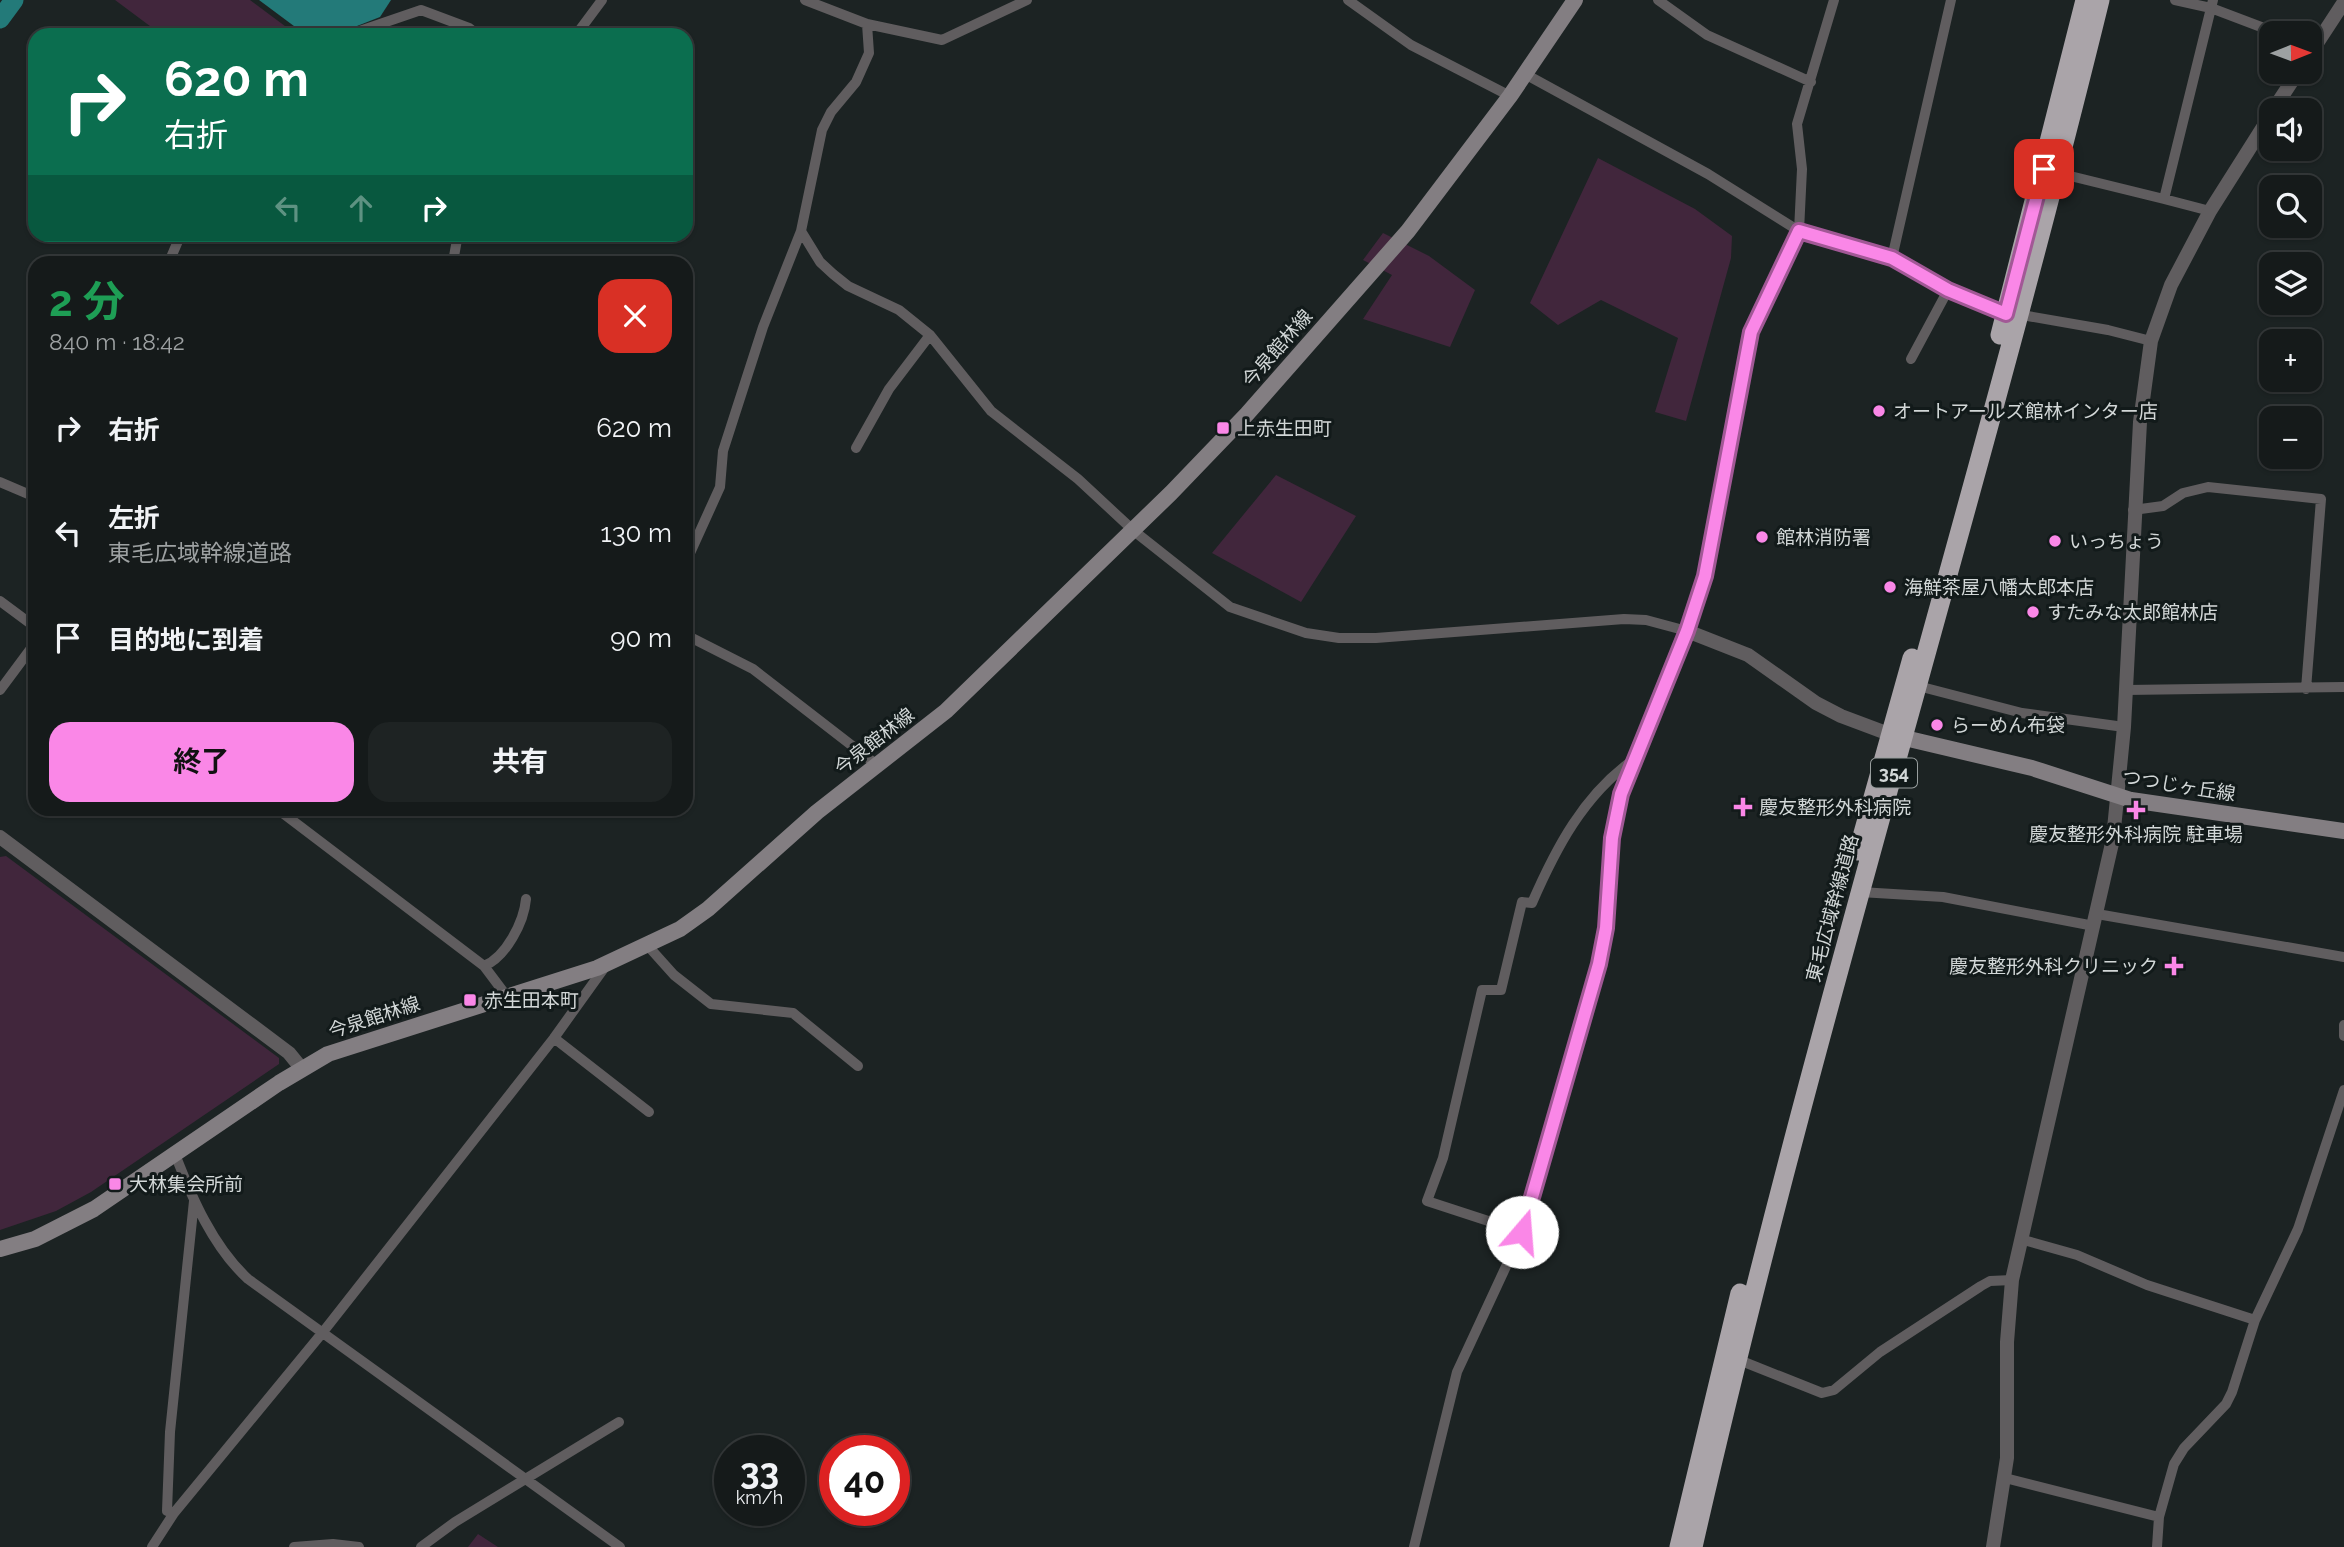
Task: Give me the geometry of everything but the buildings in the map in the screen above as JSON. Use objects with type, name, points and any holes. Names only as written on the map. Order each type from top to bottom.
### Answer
[{"type":"highway","name":"東毛広域幹線道路","points":[[2051,171],[2085,0]]},
{"type":"highway","name":"東毛広域幹線道路","points":[[1693,1547],[1730,1356],[1860,892],[1896,736],[1918,686],[2013,314],[2100,0]]},
{"type":"highway","name":"東毛広域幹線道路","points":[[1679,1547],[1896,736],[2013,314]]},
{"type":"main road","name":"今泉館林線","points":[[0,1249],[65,1226],[302,1069],[355,1044],[508,998],[607,964],[680,929],[708,909],[798,828],[946,711],[1134,531],[1247,414],[1408,231],[1510,96],[1575,0]]},
{"type":"main road","name":"つつじヶ丘線","points":[[1896,736],[2032,768],[2117,797],[2344,831]]},
{"type":"street","points":[[581,28],[602,0]]},
{"type":"street","points":[[805,0],[867,23],[942,40],[1027,0]]},
{"type":"street","points":[[1348,0],[1411,45],[1510,96]]},
{"type":"street","points":[[1658,0],[1707,35],[1811,82]]},
{"type":"street","points":[[1415,1547],[1457,1371],[1522,1232],[1596,977],[1606,928],[1616,817],[1633,760],[1687,631],[1708,565],[1751,332],[1799,231],[1802,169],[1797,124],[1834,0]]},
{"type":"street","points":[[1892,258],[1951,0]]},
{"type":"street","points":[[2175,0],[2212,4],[2259,25]]},
{"type":"street","points":[[2164,199],[2212,4]]},
{"type":"street","points":[[2322,31],[2338,5]]},
{"type":"street","points":[[368,28],[421,10],[469,28]]},
{"type":"street","points":[[693,547],[720,487],[723,451],[763,327],[801,231],[822,130],[831,112],[856,82],[869,53],[867,23]]},
{"type":"street","points":[[1525,74],[1708,174],[1799,231],[1892,258],[1948,290],[2013,314],[2151,341]]},
{"type":"street","points":[[1993,1547],[2005,1478],[2012,1280],[2109,859],[2124,727],[2133,510],[2140,422],[2151,341],[2171,285],[2210,211],[2259,133]]},
{"type":"street","points":[[2051,171],[2210,211]]},
{"type":"street","points":[[801,231],[820,261],[848,286],[899,310],[930,335],[991,411],[1078,479],[1134,531],[1230,607],[1306,633],[1339,638],[1376,638],[1624,619],[1646,621],[1687,631],[1748,655],[1816,703],[1861,725],[1896,736]]},
{"type":"street","points":[[1912,359],[1948,290]]},
{"type":"street","points":[[856,449],[889,389],[930,335]]},
{"type":"street","points":[[0,482],[28,494]]},
{"type":"street","points":[[2133,510],[2163,506],[2183,493],[2208,487],[2320,499],[2305,689]]},
{"type":"street","points":[[0,601],[28,622]]},
{"type":"street","points":[[693,639],[753,669],[877,765]]},
{"type":"street","points":[[0,690],[28,652]]},
{"type":"street","points":[[1918,686],[2022,713],[2124,727]]},
{"type":"street","points":[[2126,690],[2344,687]]},
{"type":"street","points":[[1522,1232],[1427,1201],[1443,1158],[1482,990],[1501,990],[1522,902],[1532,903],[1555,849],[1601,786],[1633,760]]},
{"type":"street","points":[[287,816],[484,966],[508,998]]},
{"type":"street","points":[[0,837],[289,1053],[302,1069]]},
{"type":"street","points":[[1860,892],[1944,897],[2344,957]]},
{"type":"street","points":[[484,966],[492,962],[519,926],[526,899]]},
{"type":"street","points":[[648,946],[674,975],[711,1004],[793,1013],[858,1066]]},
{"type":"street","points":[[152,1547],[174,1513],[323,1332],[554,1038],[607,964]]},
{"type":"street","points":[[2344,1025],[2344,1036]]},
{"type":"street","points":[[554,1038],[649,1112]]},
{"type":"street","points":[[2157,1547],[2159,1517],[2174,1464],[2184,1448],[2226,1404],[2232,1392],[2255,1320],[2298,1229],[2344,1090]]},
{"type":"street","points":[[175,1154],[194,1201],[235,1268],[525,1481],[620,1547]]},
{"type":"street","points":[[174,1513],[167,1511],[170,1432],[194,1201]]},
{"type":"street","points":[[2020,1239],[2077,1255],[2147,1285],[2255,1320]]},
{"type":"street","points":[[1730,1356],[1822,1393],[1834,1390],[1880,1352],[1981,1286],[1990,1281],[2012,1280]]},
{"type":"street","points":[[421,1547],[455,1522],[619,1422]]},
{"type":"street","points":[[2005,1478],[2159,1517]]},
{"type":"street","points":[[294,1547],[333,1544],[359,1547]]},
{"type":"shaded area","points":[[115,0],[250,0],[288,28],[153,28]]},
{"type":"shaded area","points":[[1598,158],[1695,209],[1732,236],[1731,258],[1686,421],[1655,412],[1678,338],[1601,300],[1558,325],[1530,303]]},
{"type":"shaded area","points":[[1383,233],[1429,256],[1475,290],[1450,347],[1363,319],[1392,275],[1363,260]]},
{"type":"shaded area","points":[[1276,475],[1356,516],[1301,602],[1212,553]]},
{"type":"shaded area","points":[[6,856],[279,1058],[279,1064],[91,1192],[56,1211],[0,1230],[0,857]]},
{"type":"shaded area","points":[[478,1534],[498,1547],[468,1547]]},
{"type":"water","points":[[259,0],[391,0],[380,17],[352,28],[297,28]]},
{"type":"waterway","points":[[0,19],[14,0]]},
{"type":"place","name":"オートアールズ館林インター店","points":[[1879,411]]},
{"type":"place","name":"上赤生田町","points":[[1223,428]]},
{"type":"place","name":"館林消防署","points":[[1762,537]]},
{"type":"place","name":"いっちょう","points":[[2055,541]]},
{"type":"place","name":"海鮮茶屋八幡太郎本店","points":[[1890,587]]},
{"type":"place","name":"すたみな太郎館林店","points":[[2033,612]]},
{"type":"place","name":"らーめん布袋","points":[[1937,725]]},
{"type":"place","name":"慶友整形外科病院","points":[[1743,807]]},
{"type":"place","name":"慶友整形外科病院 駐車場","points":[[2136,810]]},
{"type":"place","name":"慶友整形外科クリニック","points":[[2174,966]]},
{"type":"place","name":"赤生田本町","points":[[470,1000]]},
{"type":"place","name":"大林集会所前","points":[[115,1184]]},
{"type":"route","points":[[1522,1232],[1569,1077],[1599,964],[1606,928],[1612,838],[1621,794],[1696,608],[1712,543],[1738,390],[1751,332],[1799,231],[1892,258],[1948,290],[2006,314],[2044,169]]}]
